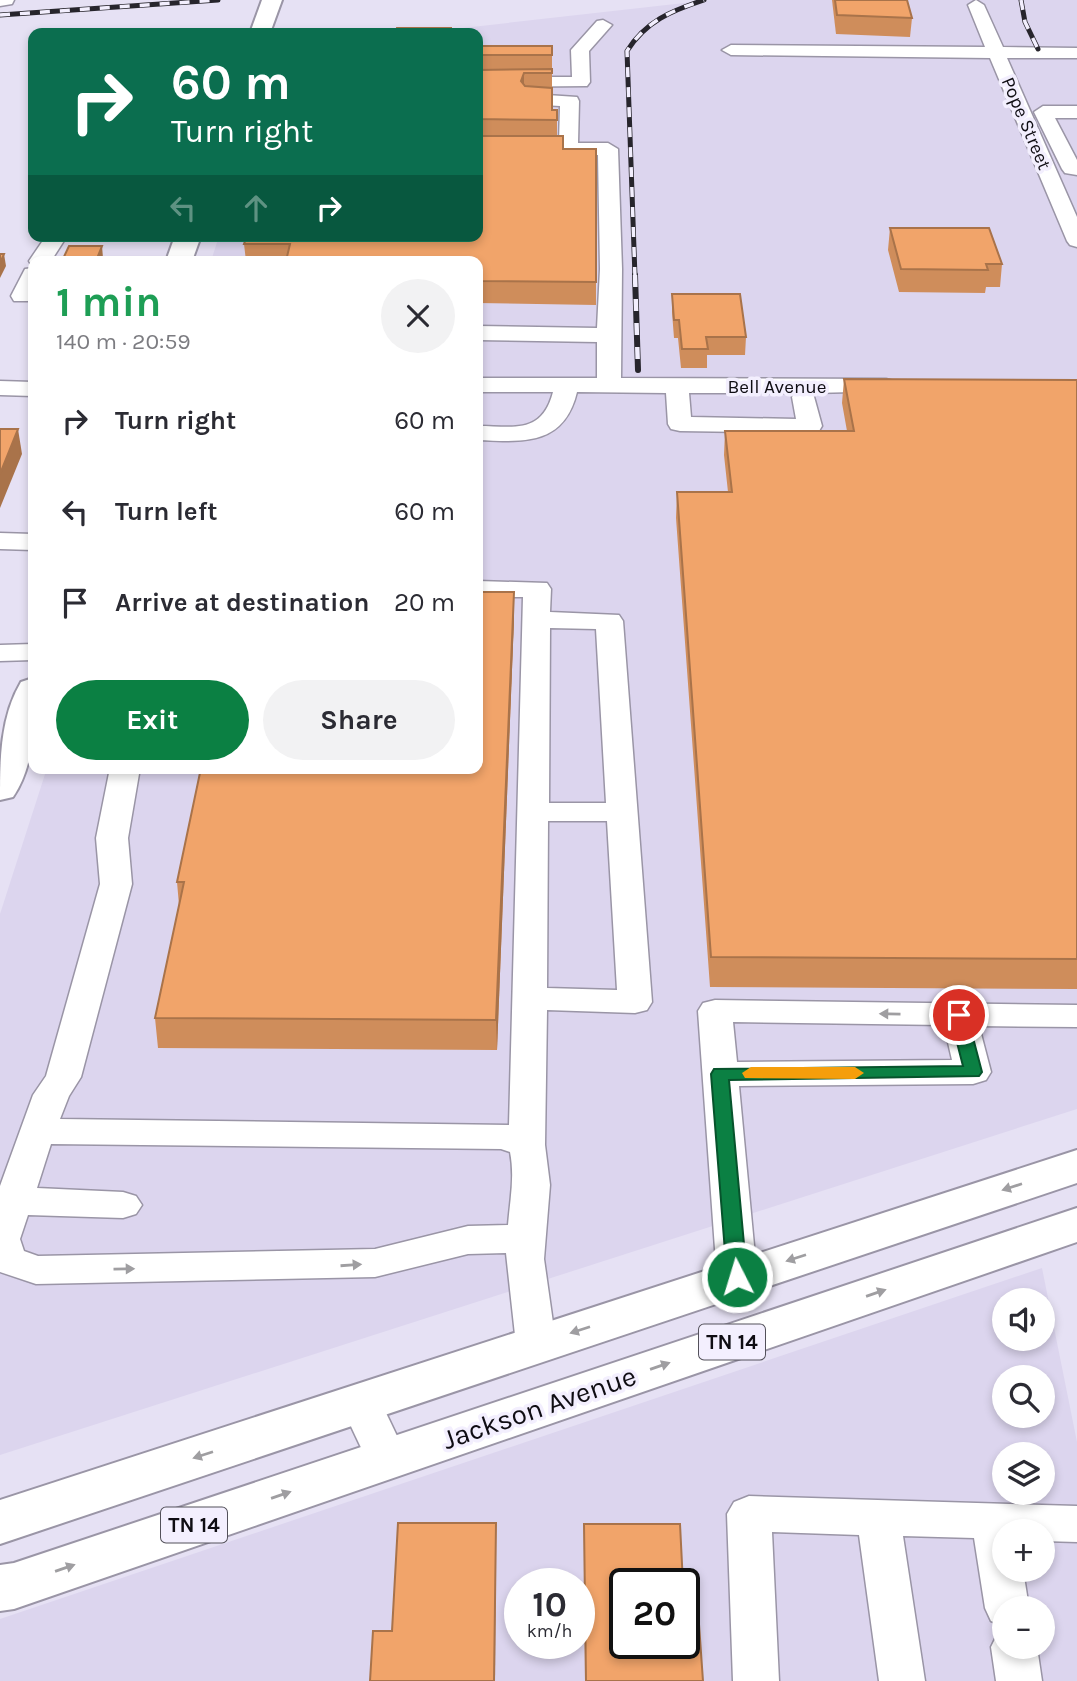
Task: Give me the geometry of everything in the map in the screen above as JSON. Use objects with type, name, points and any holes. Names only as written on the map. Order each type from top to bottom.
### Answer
[{"type":"main road","points":[[262,28],[272,0]]},
{"type":"main road","points":[[0,789],[28,704]]},
{"type":"main road","name":"TN 14","points":[[0,1522],[1077,1166]]},
{"type":"main road","name":"Jackson Avenue","points":[[0,1588],[1077,1225]]},
{"type":"street","points":[[0,1],[6,0]]},
{"type":"street","name":"Pope Street","points":[[976,5],[1077,241]]},
{"type":"street","points":[[483,86],[581,82],[580,50],[603,25]]},
{"type":"street","points":[[732,51],[1077,53]]},
{"type":"street","points":[[483,86],[537,87],[570,101]]},
{"type":"street","points":[[483,100],[570,101]]},
{"type":"street","points":[[568,149],[570,101]]},
{"type":"street","points":[[1077,112],[1043,111],[1072,169],[1077,169]]},
{"type":"street","points":[[483,148],[608,149],[610,385]]},
{"type":"street","points":[[1051,180],[1077,178]]},
{"type":"street","points":[[22,296],[28,284]]},
{"type":"street","points":[[483,333],[608,335]]},
{"type":"street","name":"Bell Avenue","points":[[483,385],[677,385],[803,391],[912,391]]},
{"type":"street","points":[[483,433],[537,433],[552,422],[565,398],[567,385]]},
{"type":"street","points":[[677,385],[680,424],[810,426],[803,391]]},
{"type":"street","points":[[0,388],[28,389]]},
{"type":"street","points":[[0,541],[28,542]]},
{"type":"street","points":[[483,589],[537,589],[527,1145],[533,1181],[526,1238],[527,1274],[536,1344]]},
{"type":"street","points":[[531,999],[635,1002],[609,621],[537,620]]},
{"type":"street","points":[[0,653],[28,652]]},
{"type":"street","points":[[123,774],[112,838],[116,884],[62,1077],[37,1131],[1,1239],[7,1260],[36,1270],[326,1266],[374,1263],[468,1240],[526,1238]]},
{"type":"street","points":[[534,812],[622,812]]},
{"type":"street","points":[[737,1277],[715,1011],[1077,1016]]},
{"type":"street","points":[[720,1074],[973,1072],[959,1015]]},
{"type":"street","points":[[37,1131],[505,1136],[527,1145]]},
{"type":"street","points":[[14,1201],[123,1205]]},
{"type":"street","points":[[361,1402],[387,1459]]},
{"type":"street","points":[[756,1681],[749,1514],[992,1521]]},
{"type":"street","points":[[878,1517],[902,1681]]},
{"type":"street","points":[[1055,1523],[1077,1524]]},
{"type":"street","points":[[1016,1659],[1019,1681]]},
{"type":"shaded area","points":[[711,0],[1077,0],[1077,1109],[0,1455],[0,914],[45,774],[483,774],[483,256],[213,256],[217,242],[483,242],[483,28],[462,28]]},
{"type":"shaded area","points":[[1042,1268],[1046,1288],[992,1288],[992,1351],[1055,1351],[1055,1333],[1077,1442],[1077,1681],[0,1681],[0,1619]]},
{"type":"building","points":[[835,0],[907,0],[912,18],[837,15]]},
{"type":"building","points":[[483,46],[552,46],[552,55],[483,55]]},
{"type":"building","points":[[552,69],[552,73],[524,73],[521,81],[525,86],[552,88],[552,110],[557,110],[557,120],[483,119],[483,70]]},
{"type":"building","points":[[483,136],[563,136],[563,149],[596,149],[596,282],[483,281],[483,256],[287,256],[290,244],[244,244],[483,242]]},
{"type":"building","points":[[890,228],[989,228],[1002,264],[986,264],[988,270],[901,269]]},
{"type":"building","points":[[69,246],[102,246],[98,256],[64,256]]},
{"type":"building","points":[[672,294],[740,294],[746,337],[706,337],[708,349],[682,349],[679,320],[674,320]]},
{"type":"building","points":[[844,379],[1077,380],[1077,959],[711,957],[677,492],[732,492],[725,431],[854,431]]},
{"type":"building","points":[[0,429],[18,429],[0,474]]},
{"type":"building","points":[[483,592],[514,592],[496,1020],[155,1018],[184,882],[177,882],[200,774],[483,774]]},
{"type":"building","points":[[398,1523],[496,1523],[494,1681],[370,1681],[373,1631],[392,1631]]},
{"type":"building","points":[[584,1524],[680,1524],[682,1568],[609,1568],[609,1659],[700,1659],[700,1638],[703,1681],[586,1681],[586,1659],[595,1659],[595,1568],[585,1568]]},
{"type":"railway","points":[[0,15],[218,0]]},
{"type":"railway","points":[[635,277],[627,51],[642,32],[660,18],[704,0]]},
{"type":"railway","points":[[1021,0],[1025,22],[1038,49]]},
{"type":"railway","points":[[635,275],[638,370]]},
{"type":"slow traffic","points":[[751,1073],[855,1073]]},
{"type":"route","points":[[737,1277],[720,1074],[973,1072],[959,1015]]}]
